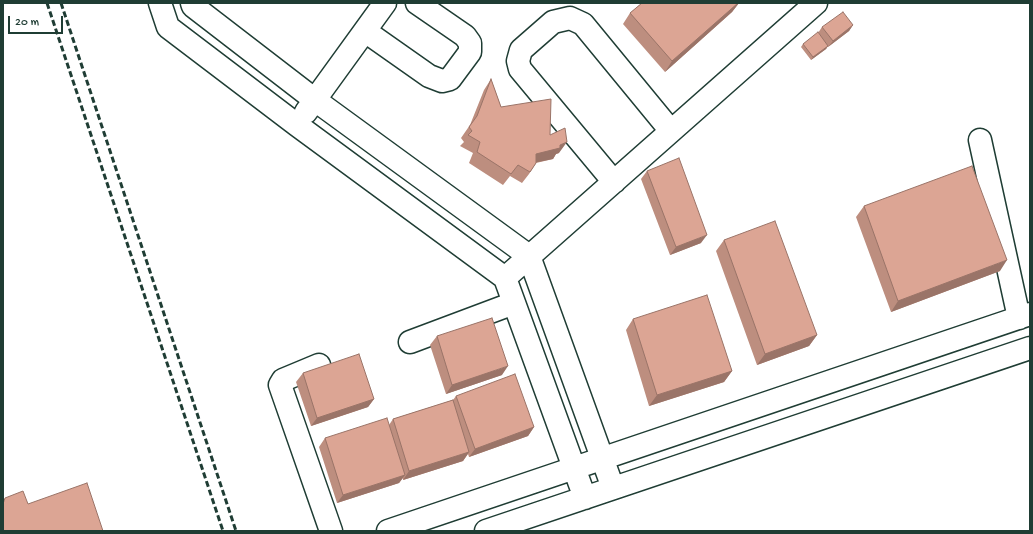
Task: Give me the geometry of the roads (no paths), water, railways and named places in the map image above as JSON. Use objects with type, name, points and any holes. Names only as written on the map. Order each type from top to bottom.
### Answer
[{"type":"street","points":[[160,3],[168,27],[297,125],[505,278],[585,498]]},
{"type":"street","points":[[192,3],[193,6],[315,100],[529,256],[613,488]]},
{"type":"street","points":[[370,35],[385,3]]},
{"type":"street","points":[[297,125],[315,100],[370,35],[400,3]]},
{"type":"street","points":[[370,35],[429,76],[442,81],[450,79],[470,52],[470,42],[465,36],[417,3]]},
{"type":"street","points":[[505,278],[816,3]]},
{"type":"street","points":[[614,182],[520,69],[518,62],[521,50],[554,22],[570,18],[583,24],[671,131]]},
{"type":"street","points":[[388,531],[1024,316],[980,140]]},
{"type":"street","points":[[410,342],[514,303]]},
{"type":"street","points":[[486,531],[1030,348]]},
{"type":"street","points":[[319,365],[283,380],[280,385],[331,531]]},
{"type":"railway","points":[[47,3],[223,531]]},
{"type":"railway","points":[[61,3],[236,531]]}]
